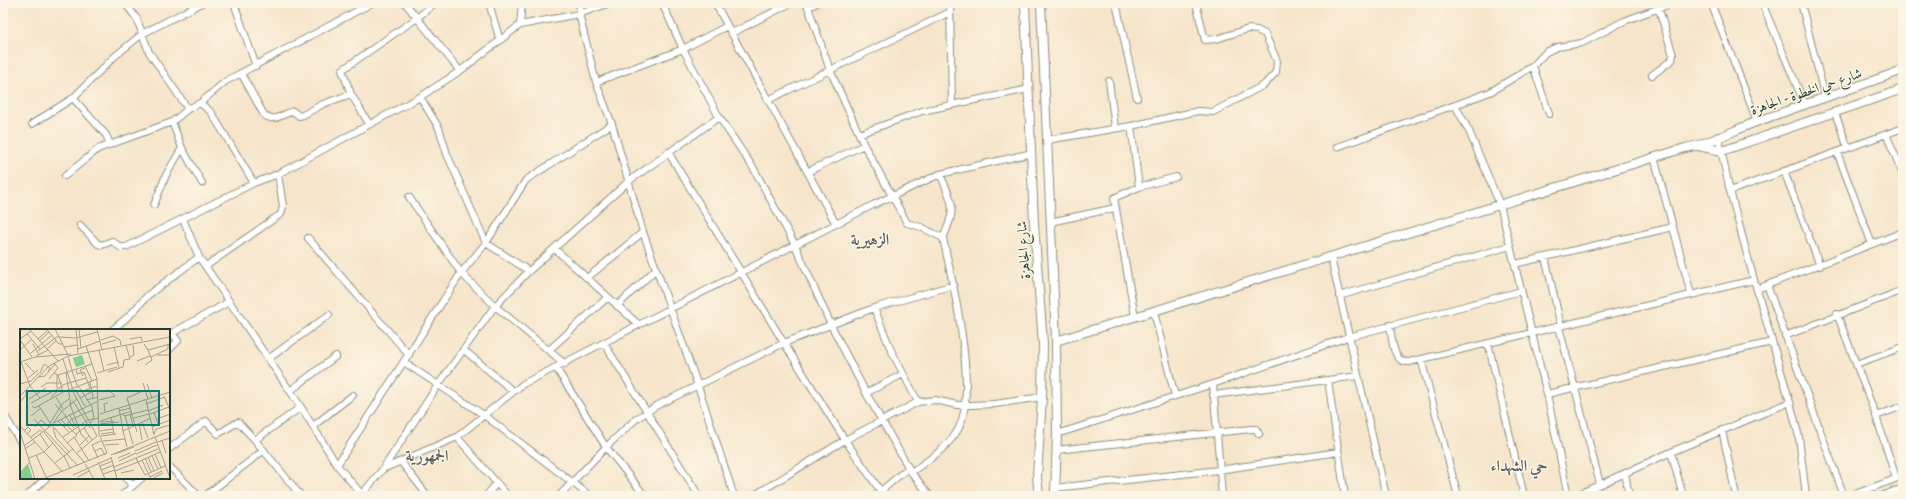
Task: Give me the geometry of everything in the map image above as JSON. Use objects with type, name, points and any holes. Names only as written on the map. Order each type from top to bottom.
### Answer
[{"type":"street","points":[[126,3],[137,19],[149,52],[188,109]]},
{"type":"street","points":[[32,124],[73,98],[114,57],[142,34],[202,3]]},
{"type":"street","points":[[234,3],[256,66]]},
{"type":"street","points":[[357,3],[359,10]]},
{"type":"street","points":[[65,176],[98,149],[172,122],[188,109],[200,103],[226,81],[372,3]]},
{"type":"street","points":[[405,3],[460,71]]},
{"type":"street","points":[[369,124],[351,94],[342,70],[417,18],[435,3]]},
{"type":"street","points":[[489,3],[500,40]]},
{"type":"street","points":[[520,25],[522,3]]},
{"type":"street","points":[[580,3],[579,14],[596,82],[612,124],[655,270],[698,386],[734,496]]},
{"type":"street","points":[[80,225],[98,244],[102,245],[112,241],[123,248],[254,183],[278,174],[420,98],[460,71],[520,25],[579,14],[610,3]]},
{"type":"street","points":[[662,3],[683,49],[719,117],[754,169],[794,245],[831,325],[866,393],[910,470],[930,496]]},
{"type":"street","points":[[715,3],[809,171],[836,224]]},
{"type":"street","points":[[732,33],[791,3]]},
{"type":"street","points":[[817,3],[806,5],[830,70],[864,145],[907,223],[921,227],[943,238]]},
{"type":"street","points":[[950,3],[952,104]]},
{"type":"street","name":"شارع الجاهزة","points":[[1025,3],[1034,224],[1043,344],[1042,397],[1037,477],[1039,496]]},
{"type":"street","name":"شارع الجاهزة","points":[[1042,3],[1056,341],[1057,434],[1055,492]]},
{"type":"street","points":[[1116,3],[1137,98]]},
{"type":"street","points":[[1047,140],[1130,126],[1198,111],[1213,112],[1264,85],[1276,72],[1278,61],[1265,34],[1257,30],[1248,29],[1216,39],[1205,40],[1196,3]]},
{"type":"street","points":[[1337,147],[1490,92],[1533,66],[1546,52],[1557,47],[1582,43],[1624,21],[1658,6],[1673,3]]},
{"type":"street","points":[[1711,3],[1756,122]]},
{"type":"street","points":[[1762,3],[1804,105]]},
{"type":"street","points":[[1801,3],[1826,98]]},
{"type":"street","points":[[1652,75],[1672,60],[1673,55],[1658,6]]},
{"type":"street","points":[[768,100],[950,12]]},
{"type":"street","points":[[596,82],[683,49],[727,26]]},
{"type":"street","points":[[1533,66],[1548,114]]},
{"type":"street","name":"شارع حي الخطوة - الجاهزة","points":[[1698,146],[1718,136],[1903,70]]},
{"type":"street","points":[[241,73],[264,115],[269,119],[276,118],[293,111],[299,116],[303,115],[323,104],[351,94]]},
{"type":"street","points":[[1109,81],[1115,128]]},
{"type":"street","points":[[859,134],[922,111],[1029,89]]},
{"type":"street","points":[[1056,341],[1685,148],[1698,146],[1722,151],[1903,89]]},
{"type":"street","points":[[73,98],[106,135],[110,144]]},
{"type":"street","points":[[420,98],[439,128],[447,154],[486,243],[529,271]]},
{"type":"street","points":[[200,103],[211,112],[254,183]]},
{"type":"street","points":[[1455,105],[1469,131],[1500,205],[1547,394],[1568,496]]},
{"type":"street","points":[[1835,113],[1848,148]]},
{"type":"street","points":[[183,219],[199,257],[301,407],[337,466],[362,495],[383,469],[438,386],[495,306],[529,271],[629,181],[719,117]]},
{"type":"street","points":[[172,122],[182,148],[202,183]]},
{"type":"street","points":[[337,466],[405,363],[461,273],[486,243],[526,180],[612,124]]},
{"type":"street","points":[[1130,126],[1140,187]]},
{"type":"street","points":[[1730,191],[1784,170],[1903,128]]},
{"type":"street","points":[[1886,134],[1903,174]]},
{"type":"street","points":[[1718,136],[1730,191],[1799,437],[1806,496]]},
{"type":"street","points":[[809,171],[864,145]]},
{"type":"street","points":[[154,205],[166,175],[182,148]]},
{"type":"street","points":[[668,152],[784,343],[845,440],[882,494]]},
{"type":"street","points":[[1837,152],[1872,244]]},
{"type":"street","points":[[383,469],[457,438],[513,391],[638,324],[669,310],[892,196],[940,174],[1032,153]]},
{"type":"street","points":[[1654,157],[1691,294]]},
{"type":"street","points":[[1784,170],[1820,266]]},
{"type":"street","points":[[206,266],[281,214],[283,206],[278,174]]},
{"type":"street","points":[[875,496],[882,494],[910,470],[939,454],[957,432],[965,405],[964,358],[958,301],[943,238],[952,220],[951,198],[940,174]]},
{"type":"street","points":[[1135,317],[1114,198],[1140,187],[1176,177]]},
{"type":"street","points":[[409,197],[461,273],[495,306],[565,364]]},
{"type":"street","points":[[1034,224],[1115,208]]},
{"type":"street","points":[[1515,264],[1673,227]]},
{"type":"street","points":[[587,278],[643,232]]},
{"type":"street","points":[[1757,289],[1820,266],[1903,232]]},
{"type":"street","points":[[308,238],[409,355]]},
{"type":"street","points":[[1339,296],[1510,246]]},
{"type":"street","points":[[555,249],[638,324]]},
{"type":"street","points":[[113,329],[130,315],[148,295],[199,257]]},
{"type":"street","points":[[1545,257],[1560,327],[1600,484]]},
{"type":"street","points":[[1330,258],[1386,496]]},
{"type":"street","points":[[617,306],[655,270]]},
{"type":"street","points":[[1390,325],[1396,354],[1399,360],[1406,362],[1560,327],[1691,294],[1754,280]]},
{"type":"street","points":[[559,496],[606,447],[646,413],[784,343],[874,308],[954,284]]},
{"type":"street","points":[[1766,285],[1844,496]]},
{"type":"street","points":[[1784,336],[1837,314],[1903,290]]},
{"type":"street","points":[[1057,434],[1213,384],[1348,337],[1521,291]]},
{"type":"street","points":[[549,350],[608,297]]},
{"type":"street","points":[[170,349],[178,341],[172,333],[230,302]]},
{"type":"street","points":[[874,308],[903,374],[918,402]]},
{"type":"street","points":[[1154,312],[1175,396]]},
{"type":"street","points":[[1837,314],[1876,416],[1896,478]]},
{"type":"street","points":[[268,359],[330,315]]},
{"type":"street","points":[[1547,394],[1772,342]]},
{"type":"street","points":[[604,343],[646,413],[699,496]]},
{"type":"street","points":[[1488,343],[1524,496]]},
{"type":"street","points":[[1856,364],[1903,347]]},
{"type":"street","points":[[464,350],[513,391]]},
{"type":"street","points":[[290,391],[336,356]]},
{"type":"street","points":[[1421,359],[1458,496]]},
{"type":"street","points":[[405,363],[484,415],[571,483],[590,496]]},
{"type":"street","points":[[556,368],[606,447],[645,496]]},
{"type":"street","points":[[866,393],[903,374]]},
{"type":"street","points":[[1213,395],[1358,376]]},
{"type":"street","points":[[1328,380],[1345,496]]},
{"type":"street","points":[[1213,384],[1222,496]]},
{"type":"street","points":[[313,426],[353,395]]},
{"type":"street","points":[[754,496],[845,440],[882,419],[918,402],[935,400],[965,405],[995,404],[1042,397]]},
{"type":"street","points":[[1575,496],[1671,452],[1790,402]]},
{"type":"street","points":[[1876,416],[1903,406]]},
{"type":"street","points":[[255,440],[301,407]]},
{"type":"street","points":[[3,413],[5,422],[20,442]]},
{"type":"street","points":[[170,447],[206,421],[218,434],[238,422],[264,450],[301,496]]},
{"type":"street","points":[[1056,450],[1251,429],[1256,429],[1259,434]]},
{"type":"street","points":[[1722,430],[1736,496]]},
{"type":"street","points":[[457,438],[508,496]]},
{"type":"street","points":[[206,496],[264,450]]},
{"type":"street","points":[[1055,492],[1338,452]]},
{"type":"street","points":[[1671,452],[1683,496]]},
{"type":"street","points":[[401,462],[428,496]]},
{"type":"street","points":[[170,467],[199,496]]},
{"type":"street","points":[[1625,473],[1629,496]]},
{"type":"street","points":[[1850,496],[1903,476]]},
{"type":"street","points":[[28,495],[45,479]]},
{"type":"street","points":[[127,479],[133,486]]},
{"type":"street","points":[[121,496],[141,479]]},
{"type":"street","points":[[486,496],[496,484]]},
{"type":"street","points":[[1881,496],[1903,488]]},
{"type":"district","name":"الزهيرية","points":[[870,239]]},
{"type":"district","name":"الجمهورية","points":[[427,455]]},
{"type":"district","name":"حي الشهداء","points":[[1519,465]]}]
